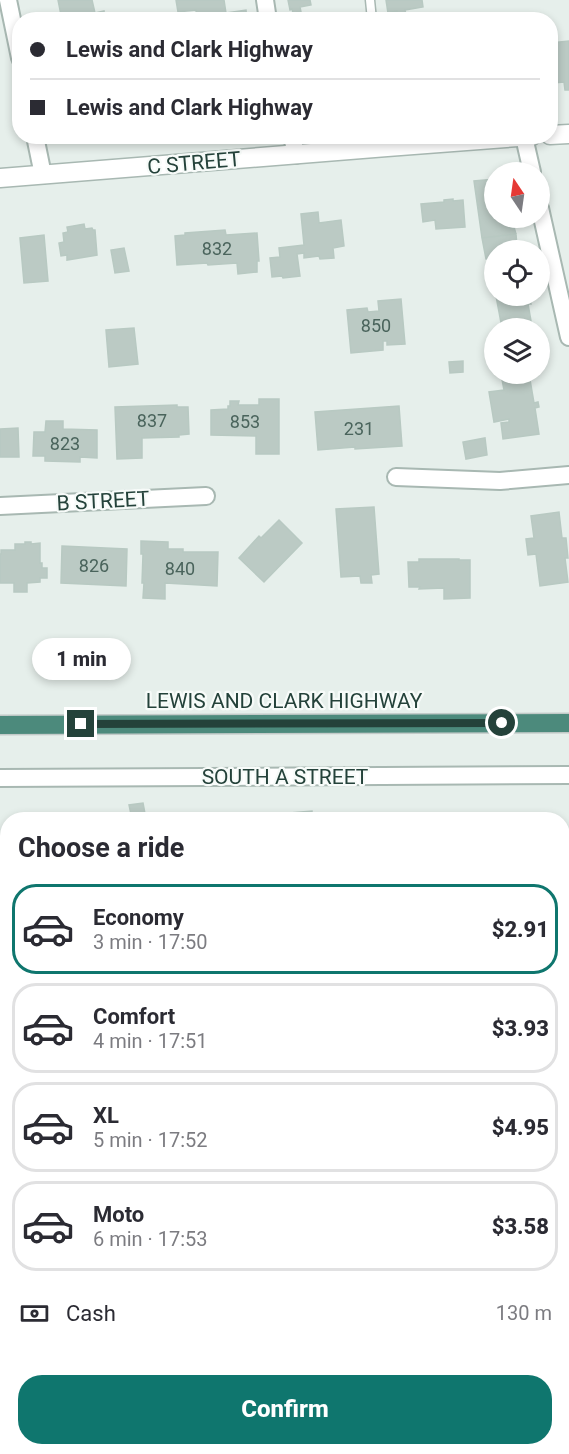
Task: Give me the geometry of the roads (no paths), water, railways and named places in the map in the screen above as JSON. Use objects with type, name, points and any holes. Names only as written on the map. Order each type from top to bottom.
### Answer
[{"type":"highway","name":"LEWIS AND CLARK HIGHWAY","points":[[0,725],[569,723]]},
{"type":"street","points":[[8,0],[12,19]]},
{"type":"street","points":[[37,144],[43,175]]},
{"type":"street","points":[[294,144],[296,155]]},
{"type":"street","name":"C STREET","points":[[0,178],[296,155],[373,144]]},
{"type":"street","points":[[526,144],[530,162]]},
{"type":"street","points":[[544,228],[569,337]]},
{"type":"street","points":[[396,477],[500,481],[569,475]]},
{"type":"street","name":"B STREET","points":[[0,506],[206,496]]},
{"type":"street","name":"SOUTH A STREET","points":[[0,778],[569,775]]}]
